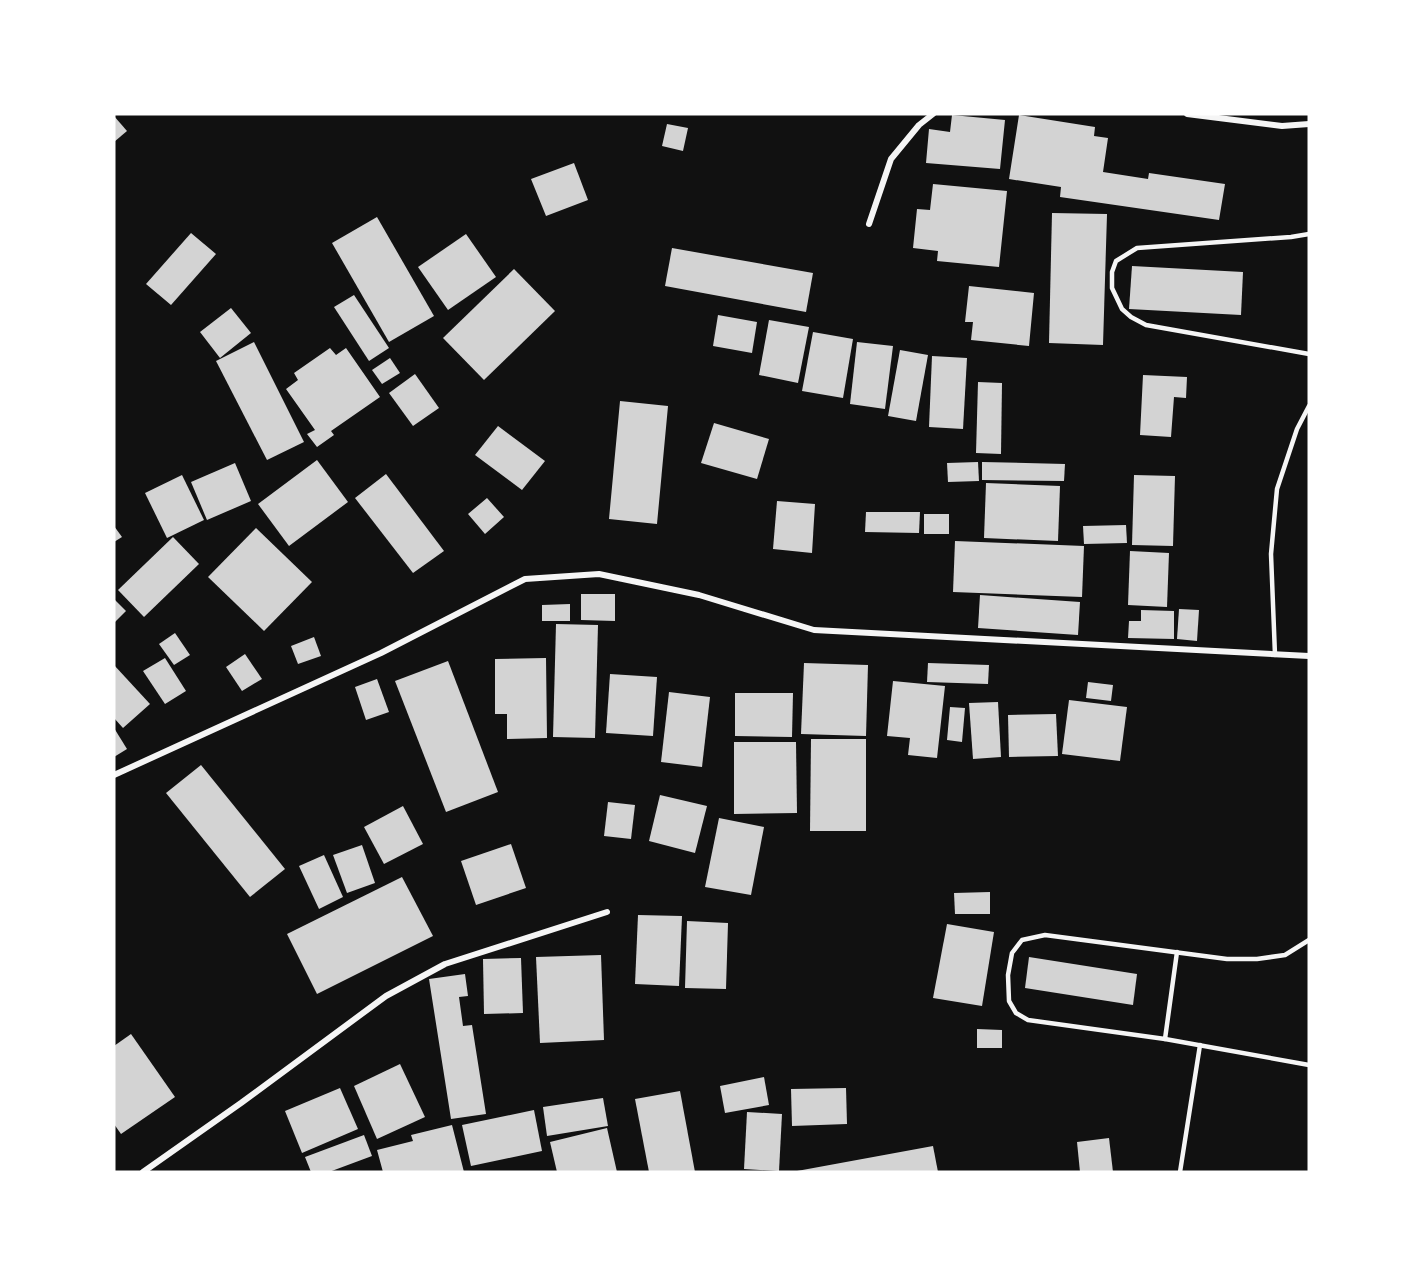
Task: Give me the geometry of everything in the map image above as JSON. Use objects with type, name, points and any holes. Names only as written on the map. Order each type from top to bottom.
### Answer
[{"type":"street","points":[[869,224],[891,159],[919,125],[933,114]]},
{"type":"street","points":[[1187,114],[1282,126],[1309,124]]},
{"type":"street","points":[[114,775],[381,653],[525,579],[599,574],[699,595],[814,630],[1309,656]]},
{"type":"street","points":[[143,1172],[386,996],[444,964],[607,912]]},
{"type":"lane","points":[[1309,234],[1137,248],[1116,261],[1112,272],[1112,288],[1122,309],[1146,325],[1309,354]]},
{"type":"lane","points":[[1275,655],[1271,554],[1277,489],[1297,429],[1309,406]]},
{"type":"lane","points":[[1309,940],[1285,955],[1257,959],[1227,959],[1045,935],[1022,940],[1012,953],[1008,975],[1009,1002],[1016,1013],[1028,1020],[1165,1039],[1309,1065]]},
{"type":"lane","points":[[1165,1039],[1177,952]]},
{"type":"lane","points":[[1180,1172],[1200,1045]]},
{"type":"building","points":[[952,115],[1005,120],[1000,169],[926,163],[929,129],[950,132]]},
{"type":"building","points":[[1019,115],[1095,127],[1094,136],[1108,138],[1103,172],[1148,179],[1149,173],[1225,184],[1219,220],[1060,197],[1061,187],[1009,179]]},
{"type":"building","points":[[114,116],[127,131],[114,142]]},
{"type":"building","points":[[667,124],[688,128],[683,151],[662,146]]},
{"type":"building","points":[[574,163],[588,200],[546,216],[531,179]]},
{"type":"building","points":[[933,184],[1007,191],[999,267],[937,261],[938,251],[913,248],[917,209],[930,210]]},
{"type":"building","points":[[1052,213],[1107,214],[1103,345],[1049,343]]},
{"type":"building","points":[[377,217],[434,316],[389,342],[332,243]]},
{"type":"building","points":[[191,233],[216,254],[171,305],[146,284]]},
{"type":"building","points":[[466,234],[496,277],[448,310],[418,267]]},
{"type":"building","points":[[672,248],[813,273],[806,312],[665,286]]},
{"type":"building","points":[[1132,266],[1243,272],[1241,315],[1129,309]]},
{"type":"building","points":[[514,269],[555,311],[484,380],[443,338]]},
{"type":"building","points":[[969,286],[1034,293],[1029,346],[971,340],[973,322],[965,322]]},
{"type":"building","points":[[354,295],[389,348],[369,361],[334,307]]},
{"type":"building","points":[[231,308],[251,333],[220,358],[200,332]]},
{"type":"building","points":[[718,315],[757,322],[752,353],[713,346]]},
{"type":"building","points":[[769,320],[809,327],[798,383],[759,375]]},
{"type":"building","points":[[813,332],[853,339],[843,398],[802,391]]},
{"type":"building","points":[[254,342],[304,442],[267,460],[216,361]]},
{"type":"building","points":[[857,342],[893,346],[885,409],[850,404]]},
{"type":"building","points":[[330,348],[336,355],[346,348],[380,397],[331,431],[334,435],[317,447],[307,434],[315,430],[286,389],[298,380],[294,373]]},
{"type":"building","points":[[900,350],[928,355],[916,421],[888,416]]},
{"type":"building","points":[[932,356],[967,358],[963,429],[929,427]]},
{"type":"building","points":[[390,358],[400,373],[382,384],[372,370]]},
{"type":"building","points":[[415,374],[439,408],[413,426],[389,393]]},
{"type":"building","points":[[1143,375],[1187,377],[1186,398],[1174,397],[1171,437],[1140,435]]},
{"type":"building","points":[[978,382],[1002,383],[1001,454],[976,453]]},
{"type":"building","points":[[620,401],[668,406],[657,524],[609,519]]},
{"type":"building","points":[[714,423],[769,439],[757,479],[701,463]]},
{"type":"building","points":[[498,426],[545,461],[522,490],[475,455]]},
{"type":"building","points":[[317,460],[348,502],[289,546],[258,504]]},
{"type":"building","points":[[978,462],[979,481],[948,482],[947,463]]},
{"type":"building","points":[[982,462],[1065,464],[1064,481],[982,480]]},
{"type":"building","points":[[235,463],[251,501],[207,520],[191,482]]},
{"type":"building","points":[[386,474],[444,551],[413,573],[355,498]]},
{"type":"building","points":[[182,475],[204,520],[167,538],[145,493]]},
{"type":"building","points":[[1134,475],[1175,476],[1173,546],[1132,545]]},
{"type":"building","points":[[986,483],[1060,486],[1058,541],[984,538]]},
{"type":"building","points":[[487,498],[504,517],[485,534],[468,514]]},
{"type":"building","points":[[777,501],[815,504],[812,553],[773,549]]},
{"type":"building","points":[[866,512],[920,512],[919,533],[865,532]]},
{"type":"building","points":[[924,514],[949,514],[949,534],[924,534]]},
{"type":"building","points":[[1126,525],[1127,543],[1084,544],[1083,526]]},
{"type":"building","points":[[114,526],[122,537],[114,542]]},
{"type":"building","points":[[256,528],[312,582],[264,631],[208,577]]},
{"type":"building","points":[[173,537],[199,564],[144,617],[118,590]]},
{"type":"building","points":[[955,541],[1084,546],[1082,597],[953,592]]},
{"type":"building","points":[[1130,551],[1169,553],[1167,607],[1128,605]]},
{"type":"building","points":[[581,594],[615,594],[615,621],[581,620]]},
{"type":"building","points":[[980,595],[1080,602],[1078,635],[978,628]]},
{"type":"building","points":[[114,599],[126,611],[114,623]]},
{"type":"building","points":[[570,604],[570,621],[542,621],[542,605]]},
{"type":"building","points":[[1179,609],[1199,610],[1197,641],[1177,639]]},
{"type":"building","points":[[1141,610],[1174,611],[1174,639],[1128,638],[1129,621],[1141,621]]},
{"type":"building","points":[[556,624],[598,625],[595,738],[553,737]]},
{"type":"building","points":[[175,633],[190,655],[174,665],[159,644]]},
{"type":"building","points":[[314,637],[321,656],[298,664],[291,646]]},
{"type":"building","points":[[245,654],[262,679],[242,691],[226,667]]},
{"type":"building","points":[[165,658],[186,691],[165,704],[143,671]]},
{"type":"building","points":[[546,658],[547,738],[507,739],[507,714],[495,714],[495,659]]},
{"type":"building","points":[[448,661],[498,792],[446,812],[395,681]]},
{"type":"building","points":[[804,663],[868,665],[866,736],[801,734]]},
{"type":"building","points":[[928,663],[989,665],[988,684],[927,682]]},
{"type":"building","points":[[114,665],[150,704],[123,728],[114,718]]},
{"type":"building","points":[[610,674],[657,677],[653,736],[606,733]]},
{"type":"building","points":[[377,679],[389,712],[366,720],[355,687]]},
{"type":"building","points":[[893,681],[945,686],[937,758],[908,755],[910,738],[887,736]]},
{"type":"building","points":[[1088,682],[1113,685],[1111,701],[1086,698]]},
{"type":"building","points":[[669,692],[710,697],[702,767],[661,762]]},
{"type":"building","points":[[735,693],[793,693],[792,737],[735,736]]},
{"type":"building","points":[[1069,700],[1127,707],[1120,761],[1062,754]]},
{"type":"building","points":[[998,702],[1001,757],[973,759],[969,703]]},
{"type":"building","points":[[950,707],[965,708],[962,742],[947,740]]},
{"type":"building","points":[[1056,714],[1058,756],[1009,757],[1008,715]]},
{"type":"building","points":[[114,728],[127,749],[114,757]]},
{"type":"building","points":[[811,739],[866,739],[866,831],[810,831]]},
{"type":"building","points":[[734,742],[796,742],[797,813],[734,814]]},
{"type":"building","points":[[201,765],[285,869],[250,897],[166,793]]},
{"type":"building","points":[[660,795],[707,806],[695,853],[649,841]]},
{"type":"building","points":[[608,802],[635,805],[631,839],[604,836]]},
{"type":"building","points":[[403,806],[423,844],[384,864],[364,827]]},
{"type":"building","points":[[719,818],[764,827],[751,895],[705,887]]},
{"type":"building","points":[[511,844],[526,888],[476,905],[461,861]]},
{"type":"building","points":[[362,845],[375,883],[347,893],[333,855]]},
{"type":"building","points":[[324,855],[343,897],[319,909],[299,866]]},
{"type":"building","points":[[402,877],[433,936],[317,994],[287,934]]},
{"type":"building","points":[[990,892],[990,914],[955,914],[954,893]]},
{"type":"building","points":[[638,915],[682,916],[679,986],[635,984]]},
{"type":"building","points":[[687,921],[728,923],[726,989],[685,988]]},
{"type":"building","points":[[947,924],[994,932],[982,1006],[933,998]]},
{"type":"building","points":[[601,955],[604,1040],[540,1043],[536,957]]},
{"type":"building","points":[[1029,957],[1137,974],[1133,1005],[1025,988]]},
{"type":"building","points":[[521,958],[523,1013],[484,1014],[483,959]]},
{"type":"building","points":[[465,974],[468,996],[459,997],[463,1026],[472,1025],[486,1114],[451,1119],[429,979]]},
{"type":"building","points":[[977,1029],[1002,1030],[1002,1048],[977,1048]]},
{"type":"building","points":[[131,1034],[175,1097],[121,1134],[114,1124],[114,1046]]},
{"type":"building","points":[[400,1064],[425,1117],[377,1139],[354,1086]]},
{"type":"building","points":[[764,1077],[769,1105],[725,1113],[720,1086]]},
{"type":"building","points":[[340,1088],[358,1129],[302,1153],[285,1111]]},
{"type":"building","points":[[846,1088],[847,1124],[792,1126],[791,1089]]},
{"type":"building","points":[[680,1091],[695,1172],[649,1172],[635,1099]]},
{"type":"building","points":[[603,1098],[608,1126],[547,1136],[543,1107]]},
{"type":"building","points":[[534,1110],[542,1151],[471,1166],[462,1125]]},
{"type":"building","points":[[747,1112],[782,1114],[779,1171],[744,1169]]},
{"type":"building","points":[[452,1125],[464,1172],[383,1172],[377,1150],[413,1141],[411,1135]]},
{"type":"building","points":[[607,1128],[617,1172],[557,1172],[550,1142]]},
{"type":"building","points":[[364,1135],[372,1156],[329,1172],[311,1172],[305,1157]]},
{"type":"building","points":[[1109,1138],[1113,1172],[1080,1172],[1077,1142]]},
{"type":"building","points":[[933,1146],[938,1172],[797,1172],[797,1171]]}]
